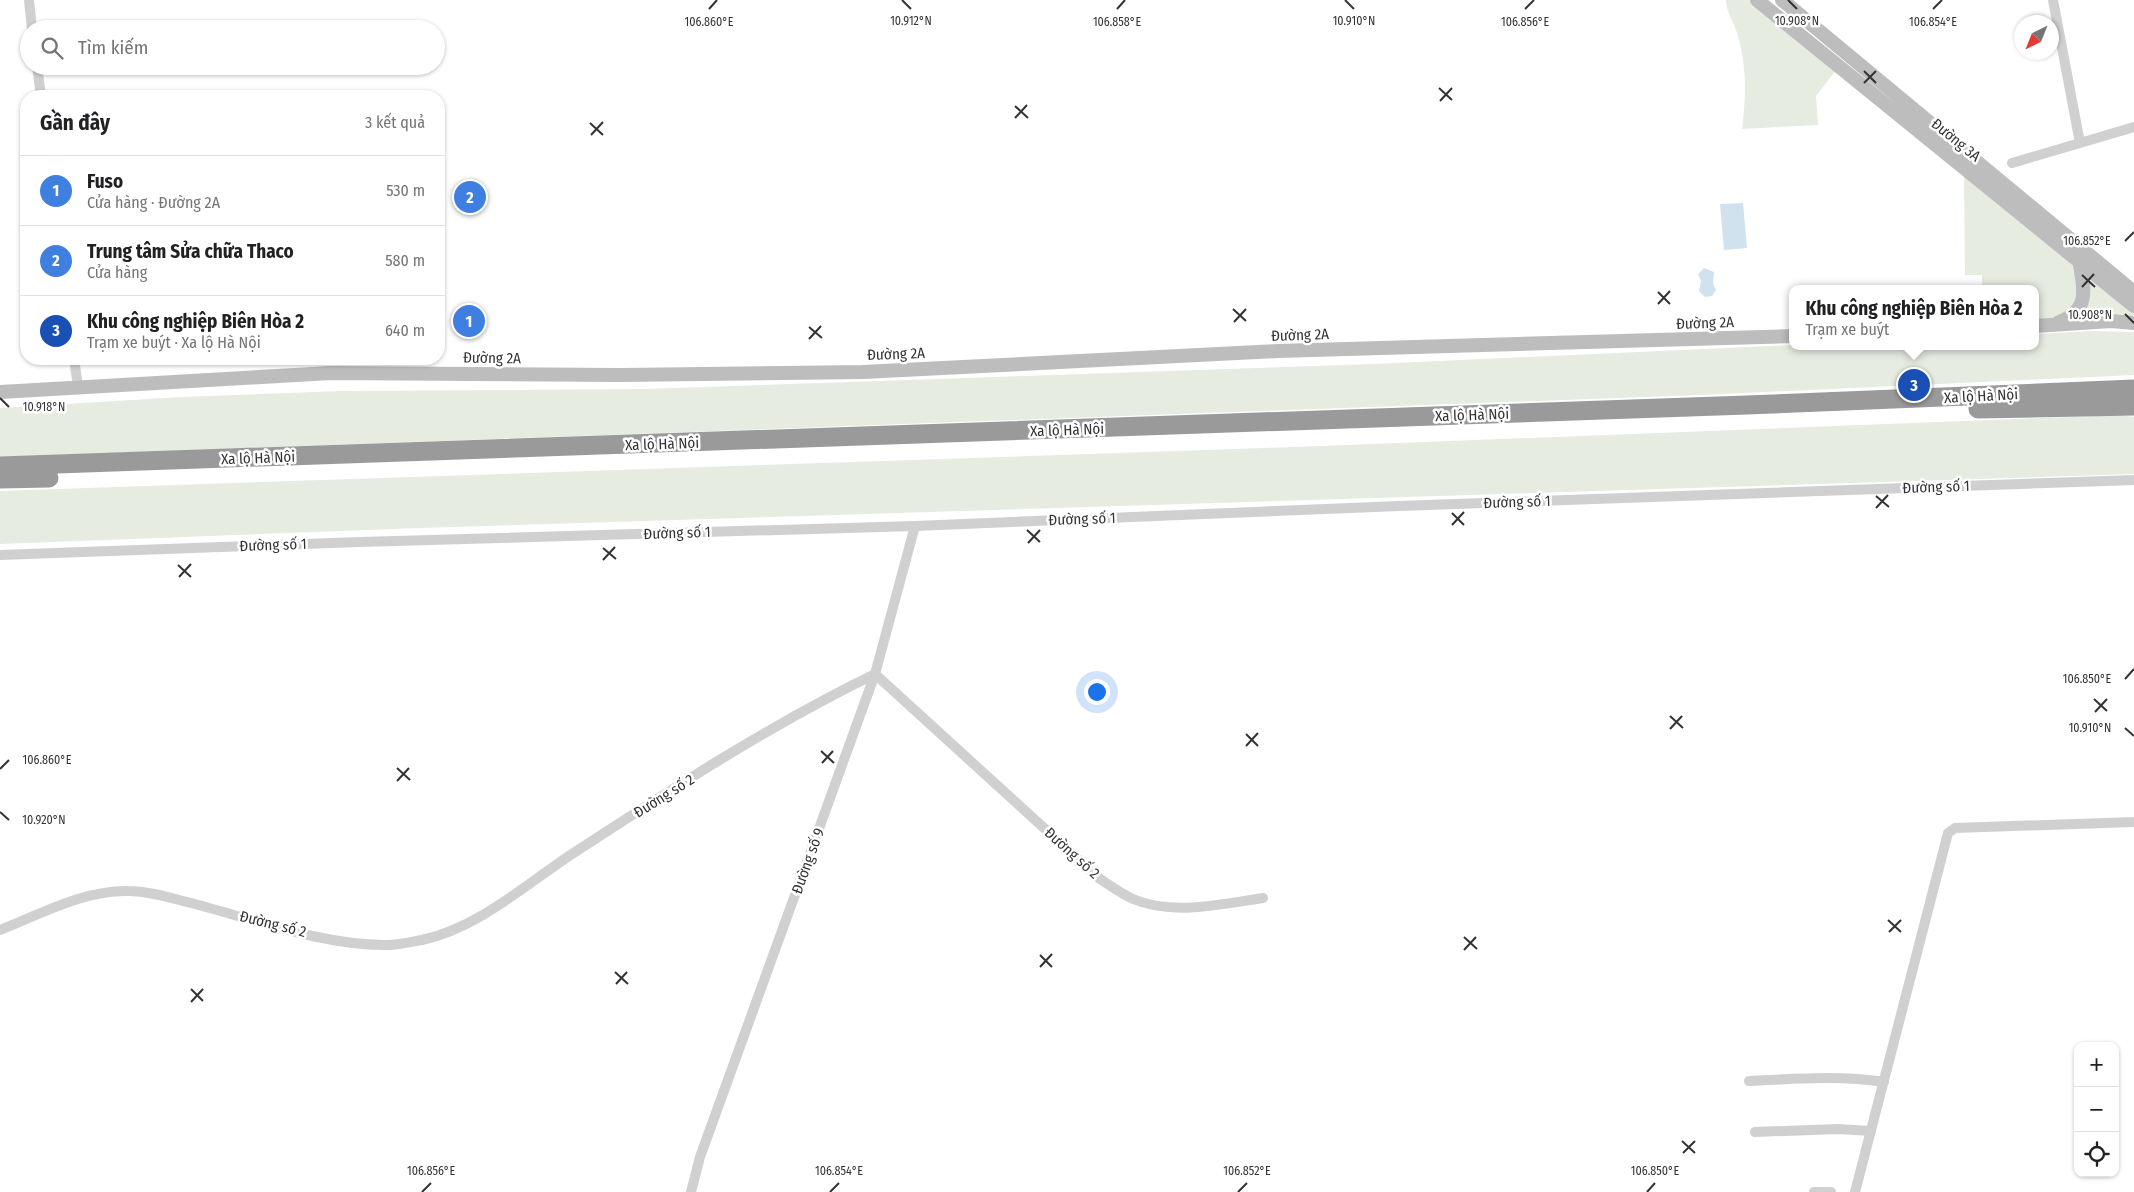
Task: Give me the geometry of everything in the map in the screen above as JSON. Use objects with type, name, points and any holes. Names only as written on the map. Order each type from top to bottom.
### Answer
[{"type":"highway","name":"Xa lộ Hà Nội","points":[[0,466],[1748,405],[2134,389]]},
{"type":"highway","name":"Xa lộ Hà Nội","points":[[0,479],[2015,407],[2134,406]]},
{"type":"street","points":[[29,0],[31,20]]},
{"type":"street","name":"Đường 3A","points":[[1757,0],[2134,306]]},
{"type":"street","name":"Đường 3A","points":[[1782,0],[2134,292]]},
{"type":"street","points":[[2053,0],[2080,143]]},
{"type":"street","points":[[38,75],[40,90]]},
{"type":"street","points":[[2012,163],[2134,128]]},
{"type":"street","points":[[2042,325],[2071,316],[2080,307],[2084,284],[2079,260]]},
{"type":"street","points":[[2042,325],[2110,321],[2134,323]]},
{"type":"street","name":"Đường 2A","points":[[0,392],[78,386],[330,373],[621,375],[863,372],[1278,351],[1789,336]]},
{"type":"street","points":[[75,365],[78,386]]},
{"type":"street","name":"Đường số 1","points":[[0,555],[380,541],[915,526],[1399,506],[2134,480]]},
{"type":"street","name":"Đường số 9","points":[[691,1192],[700,1157],[875,674],[915,526]]},
{"type":"street","name":"Đường số 2","points":[[0,930],[83,897],[131,890],[191,903],[297,931],[356,943],[390,945],[442,935],[490,910],[572,854],[731,753],[836,693],[875,674],[1100,879],[1120,892],[1134,900],[1156,906],[1188,908],[1263,898]]},
{"type":"street","points":[[1855,1192],[1948,833],[1951,829],[2134,822]]},
{"type":"street","points":[[1749,1081],[1860,1078],[1884,1082]]},
{"type":"street","points":[[1755,1132],[1804,1130],[1871,1131]]},
{"type":"street","points":[[1814,1192],[1831,1192]]},
{"type":"shaded area","points":[[1726,0],[1749,0],[1836,70],[1816,96],[1818,125],[1742,129],[1745,94],[1743,60],[1738,36],[1727,9]]},
{"type":"shaded area","points":[[1964,174],[2077,265],[2080,297],[2064,317],[2039,320],[2039,285],[1982,285],[1982,275],[1965,275]]},
{"type":"shaded area","points":[[2084,271],[2134,313],[2134,317],[2074,318]]},
{"type":"shaded area","points":[[2093,331],[2134,332],[2134,375],[1700,395],[0,457],[0,408],[181,397],[342,391],[644,389],[1373,364],[1789,345],[1789,350],[2039,350],[2039,334]]},
{"type":"shaded area","points":[[2121,415],[2134,417],[2134,474],[419,528],[0,544],[0,491],[1295,447]]},
{"type":"water","points":[[1743,203],[1747,248],[1724,250],[1720,204]]},
{"type":"water","points":[[1704,268],[1714,272],[1713,283],[1716,290],[1712,296],[1705,297],[1699,291],[1701,281],[1698,274]]},
{"type":"place","name":"Trung tâm Sửa chữa Thaco","points":[[470,197]]},
{"type":"place","name":"Fuso","points":[[469,321]]},
{"type":"place","name":"Khu công nghiệp Biên Hòa 2","points":[[1914,385]]}]
